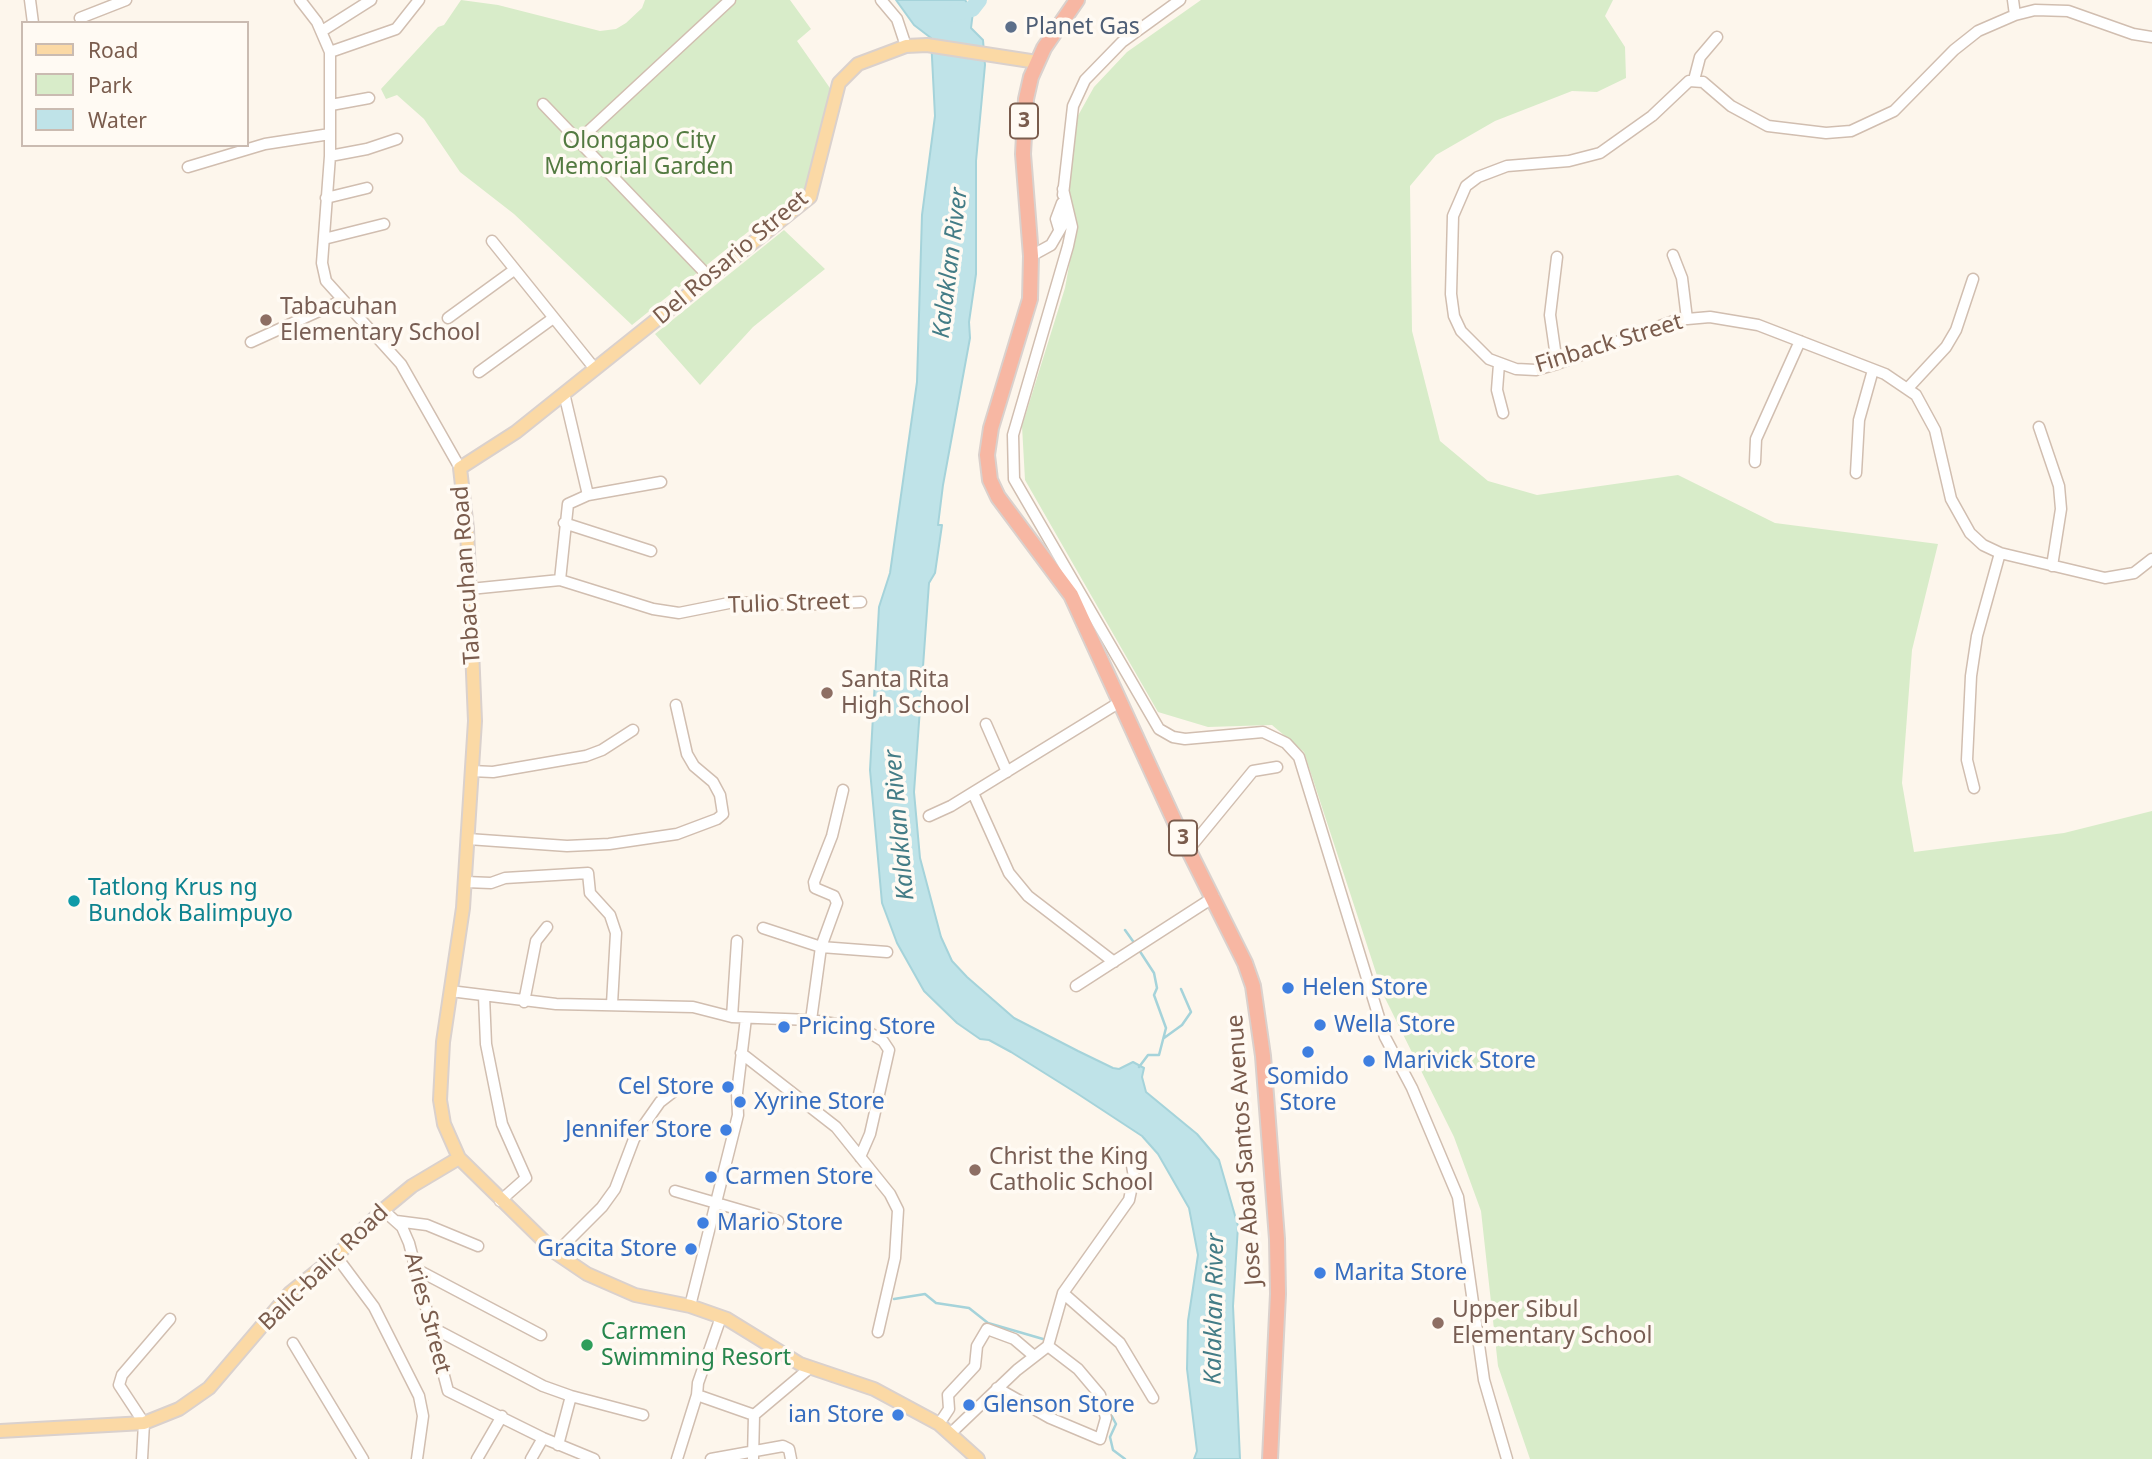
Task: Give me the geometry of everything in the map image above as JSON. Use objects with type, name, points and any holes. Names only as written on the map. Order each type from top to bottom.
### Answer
[{"type":"highway","name":"Jose Abad Santos Avenue","points":[[1077,0],[1053,33],[1037,62],[1026,99],[1023,153],[1031,256],[1030,299],[1023,330],[991,428],[988,455],[990,480],[999,497],[1071,595],[1245,963],[1259,1014],[1278,1253],[1270,1459]]},
{"type":"main road","name":"Del Rosario Street","points":[[460,468],[516,432],[810,197],[818,174],[833,101],[846,74],[880,54],[906,46],[927,45],[1037,62]]},
{"type":"main road","name":"Tabacuhan Road","points":[[459,1158],[440,1114],[443,1042],[465,882],[475,720],[470,589],[460,468]]},
{"type":"main road","points":[[459,1158],[555,1253],[612,1287],[690,1306],[721,1318],[811,1367],[874,1389],[939,1424],[978,1459]]},
{"type":"main road","name":"Balic-balic Road","points":[[0,1431],[144,1423],[179,1409],[199,1397],[290,1293],[336,1256],[412,1186],[459,1158]]},
{"type":"street","points":[[30,0],[33,21]]},
{"type":"street","points":[[80,19],[126,0]]},
{"type":"street","points":[[322,31],[371,0]]},
{"type":"street","points":[[330,52],[396,29],[419,0]]},
{"type":"street","points":[[578,141],[730,0]]},
{"type":"street","points":[[881,0],[897,19],[906,46]]},
{"type":"street","points":[[1031,256],[1046,251],[1059,229],[1056,219],[1062,203],[1073,106],[1085,80],[1122,41],[1180,0]]},
{"type":"street","points":[[2012,0],[2015,15]]},
{"type":"street","name":"Tabacuhan Road","points":[[302,1],[322,31],[330,52],[330,156],[322,263],[326,281],[341,301],[385,343],[401,364],[460,468]]},
{"type":"street","points":[[1503,413],[1497,390],[1499,365],[1471,343],[1454,316],[1452,216],[1466,186],[1478,177],[1507,166],[1569,161],[1600,153],[1652,116],[1679,88],[1694,80],[1703,82],[1731,106],[1768,126],[1826,133],[1851,131],[1894,111],[1954,50],[1978,31],[2015,15],[2069,5],[2133,34],[2152,37]]},
{"type":"street","points":[[1694,80],[1700,57],[1717,37]]},
{"type":"street","points":[[331,105],[369,97]]},
{"type":"street","points":[[543,104],[710,278]]},
{"type":"street","points":[[188,167],[265,144],[330,134]]},
{"type":"street","points":[[330,156],[367,149],[397,139]]},
{"type":"street","points":[[326,198],[367,188]]},
{"type":"street","points":[[1063,190],[1072,227],[1013,435],[1014,479],[1159,729],[1173,737],[1185,739],[1263,732],[1286,743],[1299,757],[1385,1037],[1412,1088],[1458,1197],[1484,1380],[1507,1459]]},
{"type":"street","points":[[324,239],[384,224]]},
{"type":"street","points":[[492,241],[594,369]]},
{"type":"street","points":[[1673,255],[1682,278],[1687,319]]},
{"type":"street","points":[[1557,257],[1550,315],[1557,365]]},
{"type":"street","points":[[448,318],[514,270]]},
{"type":"street","points":[[1908,388],[1946,347],[1956,330],[1973,279]]},
{"type":"street","points":[[251,342],[341,301]]},
{"type":"street","points":[[479,372],[552,319]]},
{"type":"street","name":"Finback Street","points":[[1499,365],[1536,370],[1557,365],[1661,324],[1687,319],[1736,320],[1800,341],[1873,370],[1908,388],[1923,403],[1930,418],[1951,499],[1959,515],[1983,545],[2000,553],[2105,578],[2134,573],[2152,559]]},
{"type":"street","points":[[1755,462],[1759,430],[1800,341]]},
{"type":"street","points":[[1856,473],[1859,420],[1873,370]]},
{"type":"street","points":[[564,393],[588,495]]},
{"type":"street","points":[[2039,427],[2059,486],[2061,509],[2052,566]]},
{"type":"street","points":[[560,580],[568,504],[588,495],[661,482]]},
{"type":"street","points":[[564,523],[651,551]]},
{"type":"street","points":[[1974,788],[1967,760],[1971,676],[1977,636],[2000,553]]},
{"type":"street","name":"Tulio Street","points":[[470,589],[560,580],[653,609],[680,613],[734,602],[800,606],[861,602]]},
{"type":"street","points":[[929,816],[973,793],[1120,702]]},
{"type":"street","points":[[468,839],[567,846],[610,844],[677,834],[717,819],[723,814],[720,795],[713,782],[694,766],[687,754],[676,705]]},
{"type":"street","points":[[986,724],[1007,772]]},
{"type":"street","points":[[471,771],[493,772],[586,756],[602,750],[634,730]]},
{"type":"street","points":[[1189,849],[1253,771],[1277,767]]},
{"type":"street","points":[[811,1020],[821,947],[837,903],[834,896],[815,888],[814,882],[832,836],[843,790]]},
{"type":"street","points":[[973,793],[1009,873],[1028,896],[1114,962]]},
{"type":"street","points":[[465,882],[491,883],[505,878],[588,873],[590,893],[610,915],[616,933],[612,1004]]},
{"type":"street","points":[[1076,986],[1134,946],[1214,897]]},
{"type":"street","points":[[524,1002],[536,941],[547,927]]},
{"type":"street","points":[[763,928],[821,947],[887,952]]},
{"type":"street","points":[[732,1017],[737,941]]},
{"type":"street","points":[[450,991],[524,1002],[693,1007],[732,1017],[811,1020],[862,1028],[883,1041],[889,1050],[870,1134],[860,1157]]},
{"type":"street","points":[[484,996],[486,1044],[502,1124],[526,1178],[500,1200]]},
{"type":"street","points":[[690,1306],[714,1200],[738,1115],[741,1053],[746,1018]]},
{"type":"street","points":[[741,1053],[836,1128],[898,1210],[895,1258],[878,1332]]},
{"type":"street","points":[[555,1253],[602,1208],[615,1189],[634,1139],[660,1102],[678,1088]]},
{"type":"street","points":[[950,1434],[998,1388],[1048,1346],[1063,1293],[1129,1200],[1134,1177],[1131,1160]]},
{"type":"street","points":[[675,1191],[714,1200],[778,1221]]},
{"type":"street","name":"Aries Street","points":[[383,1210],[401,1227],[409,1243],[448,1391],[588,1458]]},
{"type":"street","points":[[395,1221],[427,1225],[478,1246]]},
{"type":"street","points":[[336,1256],[374,1307],[419,1396],[423,1416],[417,1459]]},
{"type":"street","points":[[414,1268],[541,1335]]},
{"type":"street","points":[[1063,1293],[1120,1343],[1153,1398]]},
{"type":"street","points":[[677,1459],[697,1395],[698,1383],[721,1318]]},
{"type":"street","points":[[142,1459],[144,1423],[119,1385],[122,1375],[170,1319]]},
{"type":"street","points":[[431,1327],[543,1386],[643,1415]]},
{"type":"street","points":[[939,1424],[949,1409],[948,1395],[975,1366],[976,1346],[987,1329],[1014,1339],[1034,1356]]},
{"type":"street","points":[[293,1343],[363,1459]]},
{"type":"street","points":[[998,1388],[1043,1415],[1100,1439],[1106,1418],[1100,1395],[1078,1369],[1048,1346]]},
{"type":"street","points":[[752,1455],[754,1415],[811,1367]]},
{"type":"street","points":[[697,1395],[754,1415]]},
{"type":"street","points":[[558,1445],[570,1396]]},
{"type":"street","points":[[477,1459],[502,1416]]},
{"type":"street","points":[[531,1459],[543,1438]]},
{"type":"street","points":[[711,1459],[752,1455],[783,1446],[789,1449],[791,1457]]},
{"type":"green space","name":"Olongapo City Memorial Garden","points":[[461,0],[498,5],[600,31],[616,29],[626,23],[642,8],[645,0],[790,0],[811,29],[797,41],[832,91],[811,191],[782,212],[779,207],[632,325],[514,214],[460,172],[424,119],[397,95],[386,99],[381,89],[438,27],[444,25]]},
{"type":"green space","points":[[1201,0],[1613,0],[1605,16],[1625,47],[1626,78],[1597,92],[1572,91],[1495,121],[1436,155],[1410,186],[1412,331],[1440,441],[1488,481],[1537,495],[1678,475],[1775,523],[1938,544],[1912,650],[1902,783],[1914,852],[2064,833],[2152,811],[2152,1459],[1530,1459],[1498,1366],[1481,1211],[1454,1137],[1383,994],[1304,752],[1272,725],[1208,727],[1158,712],[1025,480],[1022,426],[1065,288],[1076,227],[1067,186],[1075,121],[1094,87],[1127,52]]},
{"type":"green space","points":[[784,230],[825,269],[753,327],[700,385],[655,334]]},
{"type":"water","name":"Kalaklan River","points":[[896,0],[965,0],[973,12],[971,28],[983,40],[985,65],[976,161],[976,274],[969,322],[970,338],[943,485],[938,525],[942,525],[935,573],[929,583],[914,792],[920,858],[941,937],[952,961],[967,977],[1014,1018],[1078,1051],[1113,1068],[1119,1069],[1133,1062],[1144,1068],[1142,1077],[1146,1092],[1197,1134],[1219,1160],[1238,1226],[1233,1306],[1240,1459],[1194,1459],[1197,1451],[1187,1369],[1188,1321],[1198,1255],[1189,1208],[1158,1154],[1142,1136],[1078,1094],[1011,1052],[989,1040],[980,1039],[957,1023],[924,991],[897,943],[882,903],[870,770],[879,607],[890,573],[917,382],[922,215],[935,116],[931,38],[914,25]]},
{"type":"waterway","points":[[951,14],[972,9],[979,0]]},
{"type":"waterway","points":[[1125,930],[1135,944]]},
{"type":"waterway","points":[[1139,950],[1154,973],[1157,988],[1154,995],[1166,1028],[1159,1055],[1148,1055],[1139,1067]]},
{"type":"waterway","points":[[1164,1038],[1182,1025],[1191,1012],[1181,989]]},
{"type":"waterway","points":[[894,1299],[925,1294],[936,1303],[969,1308],[988,1323],[1043,1339]]},
{"type":"waterway","points":[[1108,1409],[1116,1424],[1110,1437],[1113,1450],[1125,1459]]},
{"type":"place","name":"Planet Gas","points":[[1011,27]]},
{"type":"place","name":"Tabacuhan Elementary School","points":[[266,320]]},
{"type":"place","name":"Santa Rita High School","points":[[827,693]]},
{"type":"place","name":"Tatlong Krus ng Bundok Balimpuyo","points":[[74,901]]},
{"type":"place","name":"Helen Store","points":[[1288,988]]},
{"type":"place","name":"Wella Store","points":[[1320,1025]]},
{"type":"place","name":"Pricing Store","points":[[784,1027]]},
{"type":"place","name":"Somido Store","points":[[1308,1052]]},
{"type":"place","name":"Marivick Store","points":[[1369,1061]]},
{"type":"place","name":"Cel Store","points":[[728,1087]]},
{"type":"place","name":"Xyrine Store","points":[[740,1102]]},
{"type":"place","name":"Jennifer Store","points":[[726,1130]]},
{"type":"place","name":"Christ the King Catholic School","points":[[975,1170]]},
{"type":"place","name":"Carmen Store","points":[[711,1177]]},
{"type":"place","name":"Mario Store","points":[[703,1223]]},
{"type":"place","name":"Gracita Store","points":[[691,1249]]},
{"type":"place","name":"Marita Store","points":[[1320,1273]]},
{"type":"place","name":"Upper Sibul Elementary School","points":[[1438,1323]]},
{"type":"place","name":"Carmen Swimming Resort","points":[[587,1345]]},
{"type":"place","name":"Glenson Store","points":[[969,1405]]},
{"type":"place","name":"ian Store","points":[[898,1415]]}]
